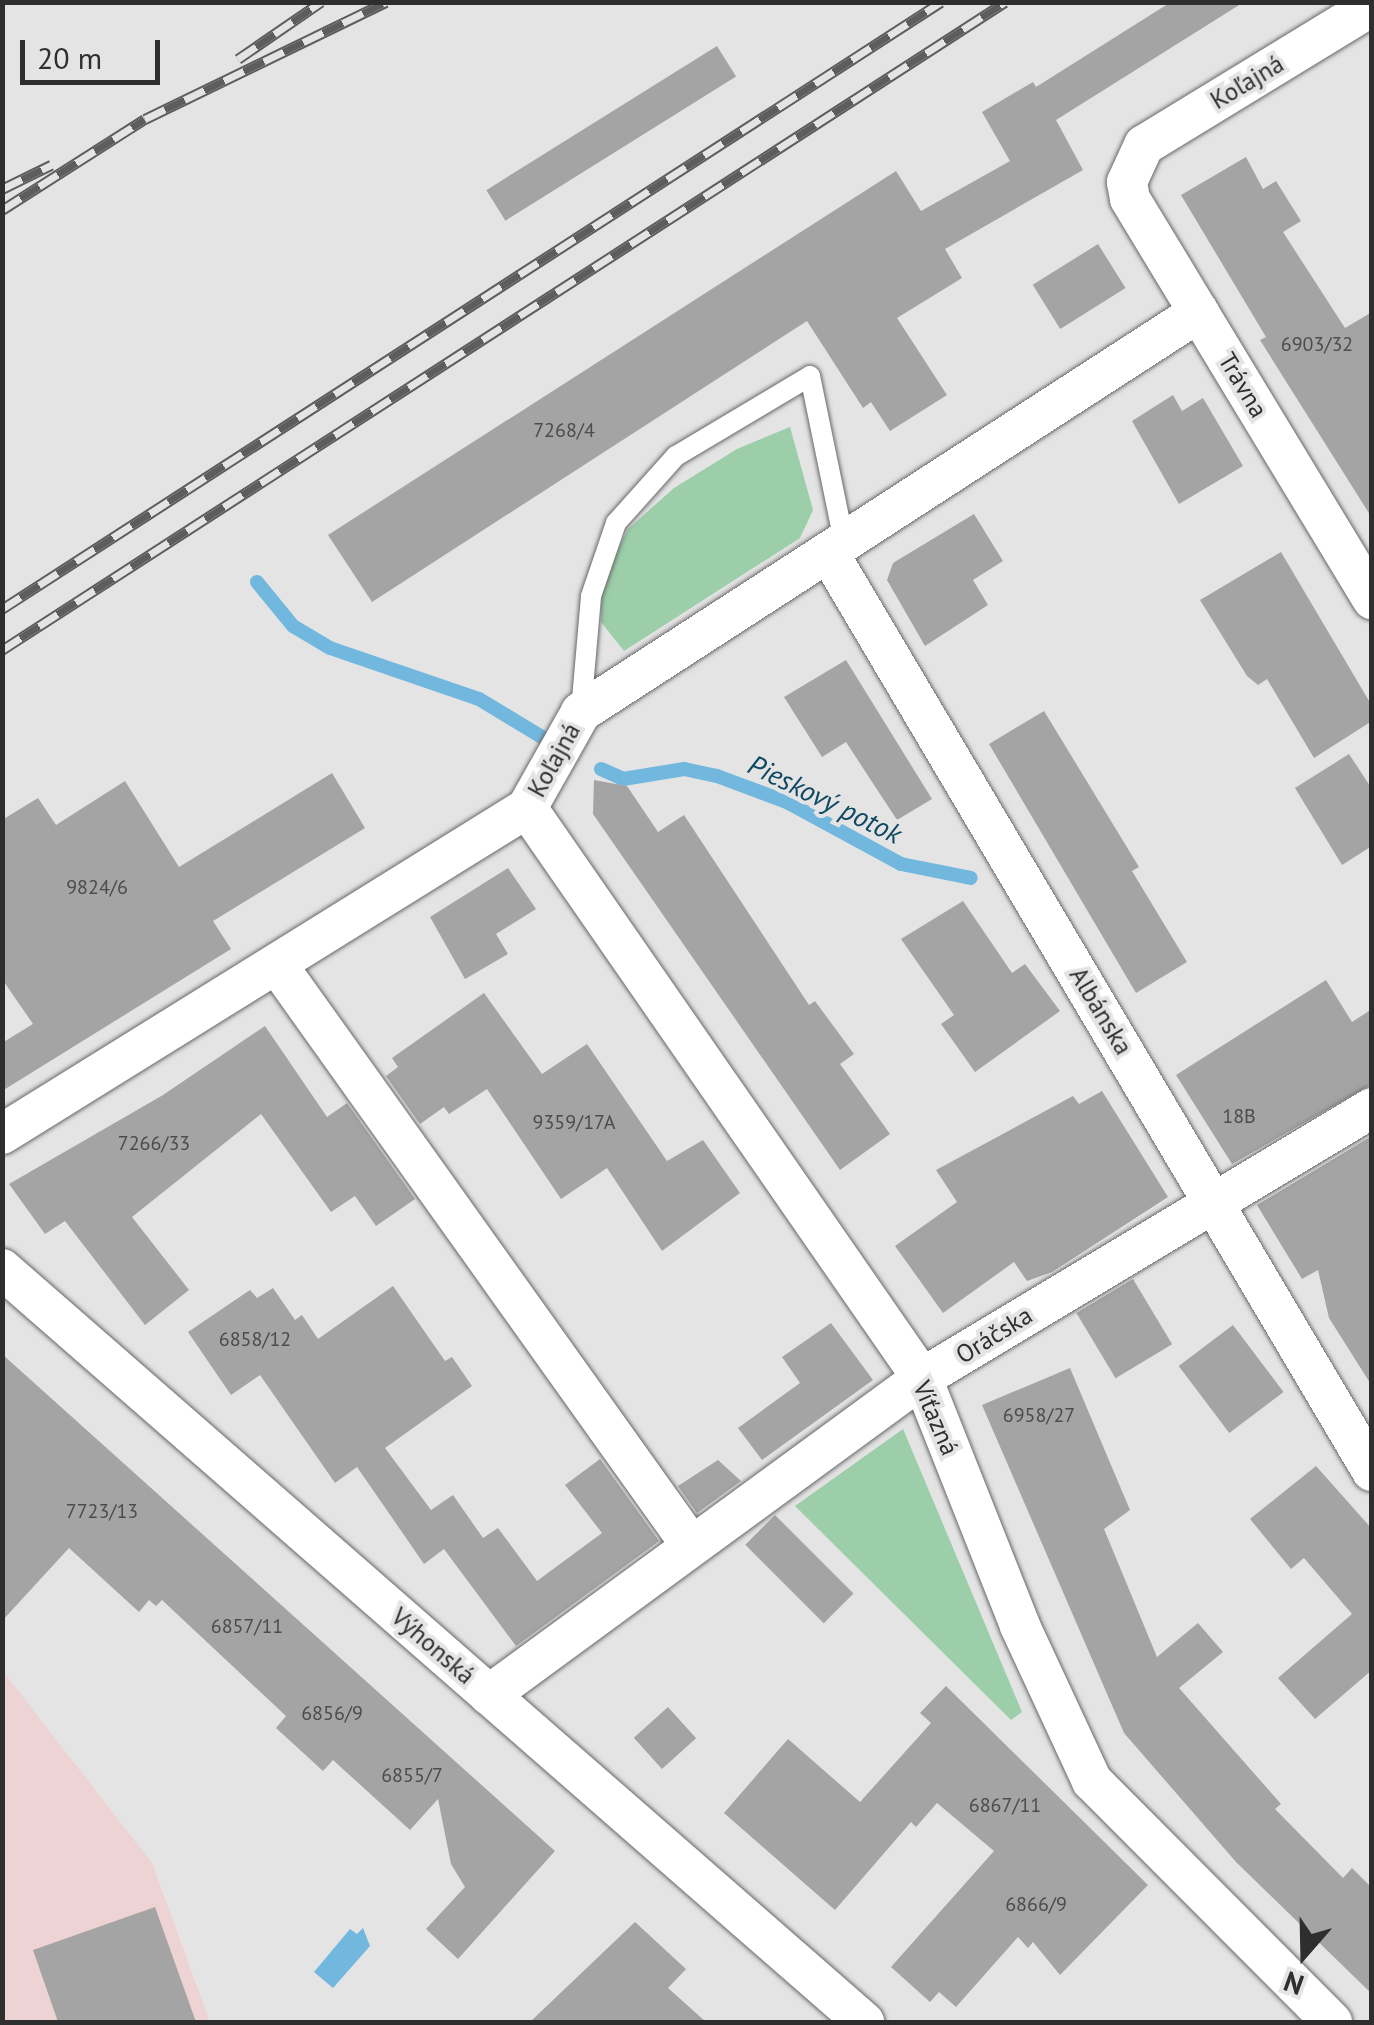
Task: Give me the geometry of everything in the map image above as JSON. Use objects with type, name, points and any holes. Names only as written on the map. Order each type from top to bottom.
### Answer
[{"type":"street","name":"Koľajná","points":[[1130,167],[1144,145],[1372,6]]},
{"type":"street","name":"Trávna","points":[[1130,167],[1130,199],[1372,600]]},
{"type":"street","name":"Koľajná","points":[[2,1134],[527,808],[581,712],[1200,312]]},
{"type":"street","name":"Albánska","points":[[836,547],[1372,1471]]},
{"type":"street","name":"Víťazná","points":[[527,808],[922,1378],[1020,1626],[1092,1782],[1332,2022]]},
{"type":"street","points":[[278,966],[690,1545]]},
{"type":"street","name":"Oráčska","points":[[489,1696],[922,1378],[1213,1199],[1372,1108]]},
{"type":"street","name":"Výhonská","points":[[2,1269],[864,2022]]},
{"type":"lane","points":[[581,712],[591,596],[616,524],[676,456],[810,376],[836,547]]},
{"type":"shaded area","points":[[2,1670],[152,1863],[210,2022],[3,2022]]},
{"type":"green space","points":[[790,427],[813,510],[800,538],[624,651],[601,622],[602,583],[628,529],[674,488],[737,449]]},
{"type":"green space","points":[[903,1429],[1022,1712],[1011,1720],[795,1506]]},
{"type":"water","points":[[363,1928],[370,1946],[333,1988],[314,1972],[350,1929],[357,1934]]},
{"type":"building","points":[[1171,2],[1244,2],[1056,120],[1083,170],[945,249],[962,278],[897,318],[947,395],[890,431],[871,402],[863,408],[807,321],[372,602],[328,535],[896,171],[921,211],[1010,161],[982,112],[1033,82],[1036,87]]},
{"type":"building","points":[[717,46],[736,77],[505,221],[486,190]]},
{"type":"building","points":[[1246,157],[1263,189],[1276,181],[1301,221],[1283,232],[1345,328],[1372,312],[1372,518],[1260,340],[1266,337],[1181,195]]},
{"type":"building","points":[[1098,244],[1126,288],[1060,329],[1033,285]]},
{"type":"building","points":[[1173,395],[1182,411],[1203,398],[1243,466],[1179,504],[1132,421]]},
{"type":"building","points":[[974,514],[1003,561],[973,580],[988,605],[925,646],[887,580],[893,563]]},
{"type":"building","points":[[1281,552],[1372,706],[1372,721],[1314,758],[1267,679],[1258,685],[1247,676],[1200,600]]},
{"type":"building","points":[[846,660],[932,799],[897,820],[846,742],[822,757],[784,697]]},
{"type":"building","points":[[1044,711],[1139,867],[1132,871],[1187,962],[1136,993],[989,744]]},
{"type":"building","points":[[1349,754],[1372,789],[1372,846],[1342,865],[1295,788]]},
{"type":"building","points":[[332,773],[365,828],[213,921],[231,949],[2,1091],[2,1043],[33,1024],[2,979],[2,820],[38,798],[56,825],[125,781],[179,867]]},
{"type":"building","points":[[594,780],[627,786],[658,832],[684,815],[809,1005],[815,1001],[854,1054],[840,1064],[890,1134],[840,1170],[593,814]]},
{"type":"building","points":[[508,868],[536,909],[496,934],[508,954],[465,979],[430,917]]},
{"type":"building","points":[[963,901],[1012,973],[1025,964],[1060,1011],[975,1072],[941,1024],[954,1015],[901,939]]},
{"type":"building","points":[[1326,980],[1352,1022],[1372,1009],[1372,1084],[1232,1164],[1176,1075]]},
{"type":"building","points":[[484,993],[542,1074],[587,1044],[667,1161],[703,1140],[740,1193],[662,1251],[607,1168],[561,1199],[487,1089],[449,1114],[444,1107],[420,1124],[386,1076],[398,1067],[392,1058]]},
{"type":"building","points":[[265,1026],[327,1117],[347,1103],[415,1199],[376,1226],[355,1196],[331,1212],[261,1114],[132,1217],[189,1290],[145,1325],[65,1221],[45,1234],[9,1184],[163,1095]]},
{"type":"building","points":[[1102,1091],[1168,1197],[1052,1272],[1027,1281],[1014,1262],[943,1313],[895,1246],[957,1202],[936,1170],[1073,1096],[1079,1104]]},
{"type":"building","points":[[1372,1136],[1372,1386],[1329,1318],[1318,1270],[1302,1279],[1257,1205]]},
{"type":"building","points":[[1133,1279],[1172,1344],[1116,1378],[1076,1313]]},
{"type":"building","points":[[393,1286],[445,1361],[452,1357],[472,1386],[385,1448],[431,1510],[453,1495],[483,1538],[498,1528],[537,1581],[602,1533],[565,1485],[600,1459],[659,1541],[516,1646],[444,1549],[424,1564],[357,1467],[335,1483],[260,1375],[231,1395],[188,1332],[250,1290],[257,1298],[273,1288],[295,1320],[302,1315],[318,1339]]},
{"type":"building","points":[[831,1323],[873,1380],[762,1460],[738,1428],[800,1383],[782,1357]]},
{"type":"building","points":[[1233,1325],[1284,1392],[1229,1433],[1179,1366]]},
{"type":"building","points":[[2,1354],[555,1851],[458,1959],[426,1929],[465,1887],[451,1864],[438,1799],[410,1830],[333,1760],[323,1771],[276,1728],[286,1716],[162,1600],[156,1606],[149,1600],[139,1612],[69,1548],[2,1621]]},
{"type":"building","points":[[1070,1368],[1130,1510],[1104,1529],[1157,1657],[1198,1623],[1223,1652],[1179,1688],[1281,1804],[1275,1809],[1343,1878],[1352,1868],[1372,1888],[1372,1994],[1236,1862],[1124,1733],[982,1405]]},
{"type":"building","points":[[718,1460],[741,1481],[697,1513],[678,1486]]},
{"type":"building","points":[[1316,1466],[1372,1529],[1372,1670],[1315,1719],[1278,1678],[1352,1614],[1304,1558],[1291,1569],[1250,1519]]},
{"type":"building","points":[[775,1515],[853,1593],[824,1623],[745,1545]]},
{"type":"building","points":[[946,1686],[1148,1885],[1060,1975],[1033,1942],[1028,1948],[1018,1937],[956,2007],[939,1992],[930,2002],[891,1967],[994,1851],[937,1803],[916,1827],[911,1822],[835,1910],[724,1813],[788,1739],[860,1802],[931,1723],[920,1713]]},
{"type":"building","points":[[668,1707],[696,1738],[662,1769],[634,1738]]},
{"type":"building","points":[[155,1907],[196,2022],[58,2022],[33,1950]]},
{"type":"building","points":[[635,1922],[686,1969],[668,1988],[706,2022],[530,2022]]},
{"type":"waterway","name":"Pieskový potok","points":[[257,582],[293,626],[330,648],[479,699],[552,743]]},
{"type":"waterway","name":"Pieskový potok","points":[[601,769],[623,779],[684,769],[717,776],[787,802],[901,864],[971,878]]},
{"type":"railway","points":[[238,59],[321,2]]},
{"type":"railway","points":[[2,210],[145,119],[386,2]]},
{"type":"railway","points":[[2,609],[941,2]]},
{"type":"railway","points":[[2,650],[1005,2]]},
{"type":"railway","points":[[2,189],[51,165]]}]
